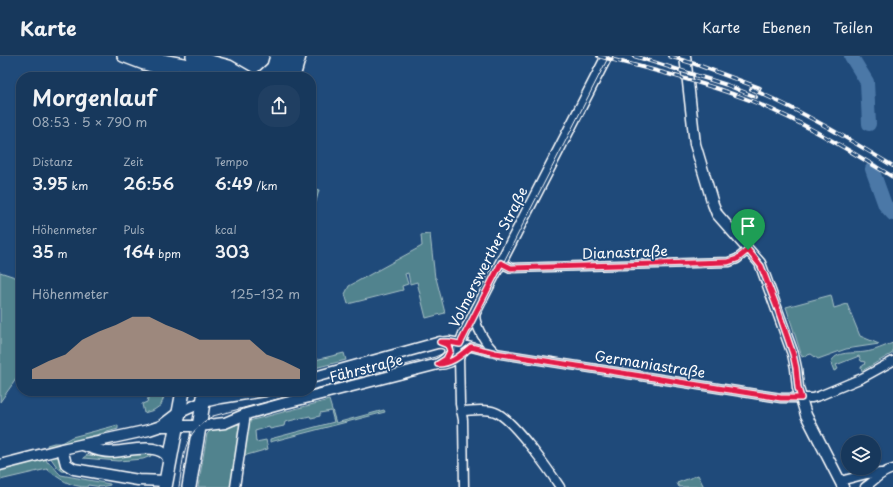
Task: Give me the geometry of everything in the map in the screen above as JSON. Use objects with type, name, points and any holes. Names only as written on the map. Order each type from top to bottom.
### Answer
[{"type":"main road","points":[[123,56],[172,72]]},
{"type":"main road","points":[[141,56],[194,66],[214,72]]},
{"type":"main road","points":[[192,56],[229,66],[239,72]]},
{"type":"main road","points":[[283,72],[288,56]]},
{"type":"main road","points":[[294,72],[299,56]]},
{"type":"main road","points":[[166,484],[182,396]]},
{"type":"main road","points":[[189,487],[204,396]]},
{"type":"street","name":"Volmerswerther Straße","points":[[464,487],[463,420],[461,411],[459,356],[460,344],[607,56]]},
{"type":"street","points":[[686,56],[695,144],[717,214],[761,266],[793,354],[798,388],[809,421],[841,484],[865,475]]},
{"type":"street","name":"Dianastraße","points":[[501,263],[511,268],[728,262],[737,259],[748,250]]},
{"type":"street","points":[[475,315],[481,334],[495,353]]},
{"type":"street","points":[[438,364],[446,359],[450,351],[448,345],[440,342]]},
{"type":"street","name":"Fährstraße","points":[[316,377],[440,342],[460,344]]},
{"type":"street","name":"Germaniastraße","points":[[460,344],[495,353],[781,398],[812,398],[819,396],[875,372],[893,361]]},
{"type":"street","points":[[459,356],[471,347]]},
{"type":"street","name":"Fährstraße","points":[[316,395],[358,386],[438,364],[445,364],[459,356]]},
{"type":"street","points":[[0,465],[62,449],[149,430],[177,419],[204,396],[221,398],[230,396]]},
{"type":"street","name":"Fährstraße","points":[[177,419],[200,426],[225,422],[246,414],[312,396]]},
{"type":"street","points":[[461,411],[488,410],[506,418],[560,487]]},
{"type":"street","points":[[235,487],[246,414]]},
{"type":"street","points":[[83,445],[95,450],[108,452],[144,449],[157,450],[164,453],[170,462]]},
{"type":"street","points":[[62,449],[66,464],[74,469],[166,484]]},
{"type":"street","points":[[881,473],[893,468]]},
{"type":"street","points":[[865,487],[879,475]]},
{"type":"green space","points":[[316,189],[319,190],[316,201]]},
{"type":"green space","points":[[430,234],[435,278],[445,313],[426,318],[417,282],[410,284],[408,273],[405,274],[408,284],[402,286],[403,290],[348,304],[345,294],[349,286],[422,246],[421,235]]},
{"type":"green space","points":[[0,272],[16,277],[16,379],[0,402]]},
{"type":"green space","points":[[831,295],[834,308],[847,304],[860,336],[879,344],[846,349],[818,359],[811,354],[802,357],[786,307]]},
{"type":"green space","points":[[893,343],[893,353],[862,371],[861,367],[865,362],[861,361],[859,356],[836,365],[838,369],[834,371],[831,363],[836,356],[845,353],[861,353],[876,350]]},
{"type":"green space","points":[[344,353],[346,360],[316,368],[316,360]]},
{"type":"green space","points":[[149,396],[164,396],[161,405],[154,410],[144,413],[142,404],[147,402]]},
{"type":"green space","points":[[329,400],[336,423],[384,410],[385,412],[270,442],[270,439],[334,422],[331,411],[320,413],[320,416],[311,418],[310,416],[285,422],[284,426],[270,429],[269,427],[255,431],[256,442],[266,440],[268,449],[244,455],[249,421]]},
{"type":"green space","points":[[239,424],[241,428],[232,487],[198,487],[207,434],[211,430]]},
{"type":"green space","points":[[118,425],[118,429],[48,448],[47,445],[61,443],[72,437]]},
{"type":"green space","points":[[143,453],[151,454],[151,456],[143,459],[118,461],[83,458],[87,455],[104,457]]},
{"type":"green space","points":[[50,457],[60,457],[61,466],[67,470],[106,479],[62,471]]},
{"type":"green space","points":[[46,458],[47,462],[51,464],[61,475],[110,485],[101,487],[88,485],[87,487],[76,486],[61,479],[47,469],[0,480],[0,470]]},
{"type":"green space","points":[[698,475],[704,487],[679,487],[677,483]]},
{"type":"waterway","points":[[851,56],[867,82],[869,124]]},
{"type":"waterway","points":[[872,169],[885,205],[893,214]]},
{"type":"tram line","points":[[316,389],[435,357],[459,342],[475,318],[609,56]]},
{"type":"tram line","points":[[179,487],[186,446],[195,430],[203,423],[213,416],[289,396]]},
{"type":"railway","points":[[598,56],[693,81],[749,100],[805,126],[893,177]]},
{"type":"railway","points":[[634,56],[727,85],[756,97]]},
{"type":"railway","points":[[669,56],[760,88]]},
{"type":"railway","points":[[751,89],[805,115],[893,166]]},
{"type":"route","points":[[748,250],[761,266],[778,310],[793,354],[801,398],[781,398],[495,353],[471,347],[452,361],[445,364],[438,364],[446,359],[450,351],[448,345],[440,342],[460,344],[501,263],[511,268],[728,262],[737,259],[748,250]]}]
